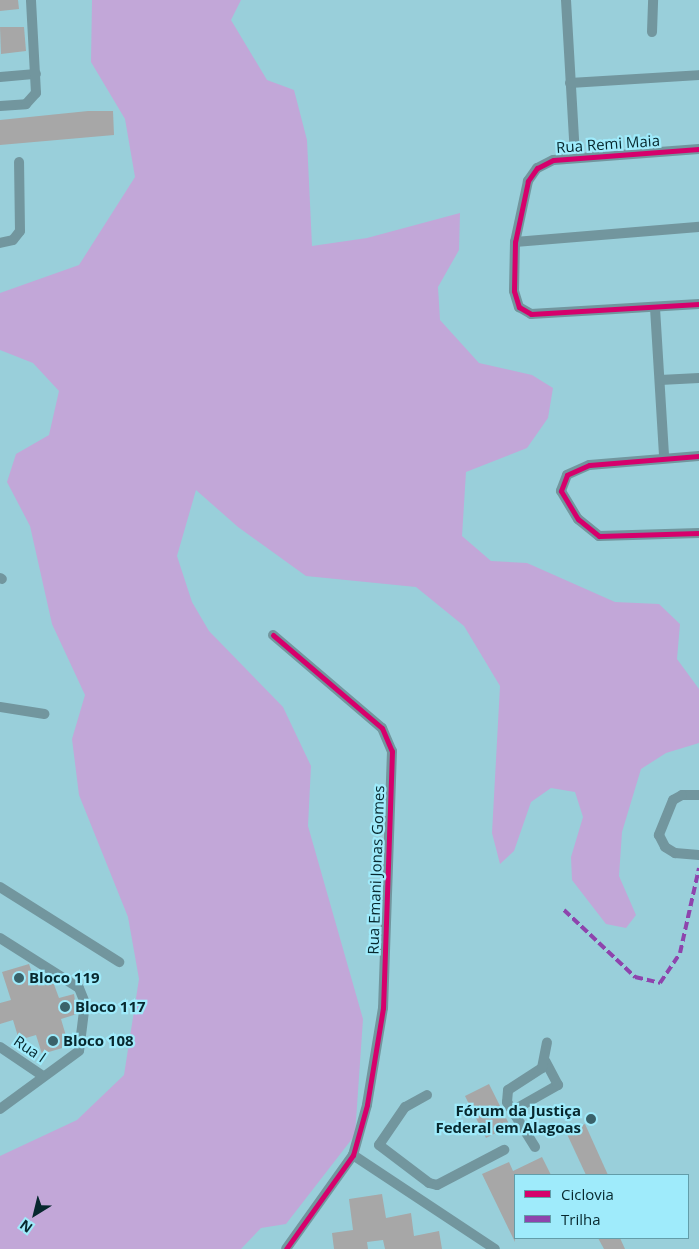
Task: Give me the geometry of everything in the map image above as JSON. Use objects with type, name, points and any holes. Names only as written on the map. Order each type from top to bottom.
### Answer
[{"type":"street","points":[[0,106],[31,102],[36,74],[31,0]]},
{"type":"street","points":[[566,0],[575,158]]},
{"type":"street","points":[[652,32],[653,0]]},
{"type":"street","points":[[0,77],[36,74]]},
{"type":"street","points":[[570,83],[699,74]]},
{"type":"street","name":"Rua Remi Maia","points":[[515,242],[528,181],[546,162],[575,158],[699,149]]},
{"type":"street","points":[[0,244],[13,240],[20,232],[19,162]]},
{"type":"street","points":[[699,226],[515,242],[517,302],[525,312],[544,315],[699,304]]},
{"type":"street","points":[[655,308],[664,457]]},
{"type":"street","points":[[660,380],[699,378]]},
{"type":"street","points":[[699,456],[664,457],[589,465],[567,475],[563,500],[588,530],[607,539],[699,533]]},
{"type":"street","name":"Rua Emani Jonas Gomes","points":[[273,635],[382,728],[391,742],[383,1008],[367,1105],[353,1155]]},
{"type":"street","points":[[0,707],[44,714]]},
{"type":"street","points":[[699,795],[673,800],[659,835],[665,847],[676,853],[699,855]]},
{"type":"street","points":[[0,887],[119,962]]},
{"type":"street","points":[[0,1109],[81,1047],[85,1003],[79,988],[2,943]]},
{"type":"street","points":[[512,1111],[558,1086],[545,1061],[547,1042]]},
{"type":"street","name":"Rua I","points":[[0,1047],[44,1076]]},
{"type":"street","points":[[534,1147],[507,1102],[508,1090],[545,1061]]},
{"type":"street","points":[[427,1095],[405,1107],[379,1145],[429,1184],[437,1185],[504,1150]]},
{"type":"street","points":[[288,1248],[353,1155],[495,1249]]},
{"type":"shaded area","points":[[92,0],[241,0],[231,20],[267,80],[294,90],[307,140],[312,246],[367,238],[460,213],[459,250],[438,287],[440,320],[479,363],[532,375],[553,388],[548,418],[527,448],[466,472],[462,536],[491,561],[527,563],[615,602],[659,604],[680,624],[677,659],[699,689],[699,743],[666,753],[641,769],[622,832],[619,876],[636,915],[626,928],[606,924],[572,880],[571,857],[583,817],[575,792],[551,788],[531,802],[514,851],[500,864],[492,833],[500,686],[464,626],[416,587],[306,576],[238,527],[196,490],[177,556],[192,602],[209,631],[283,707],[311,766],[308,826],[363,1019],[355,1135],[286,1224],[261,1228],[241,1249],[0,1249],[0,1156],[77,1120],[124,1075],[139,979],[128,917],[79,795],[72,739],[85,695],[52,624],[30,526],[7,482],[16,454],[49,435],[59,391],[33,363],[0,350],[0,293],[79,265],[135,177],[125,119],[91,62]]},
{"type":"building","points":[[0,0],[18,0],[19,9],[0,11]]},
{"type":"building","points":[[0,27],[24,27],[26,51],[1,54]]},
{"type":"building","points":[[88,111],[113,111],[114,135],[0,145],[0,120]]},
{"type":"building","points":[[29,964],[36,984],[52,979],[59,998],[74,994],[77,1014],[61,1019],[69,1046],[42,1054],[36,1035],[19,1040],[13,1020],[0,1024],[0,1003],[11,1000],[2,972]]},
{"type":"building","points":[[489,1084],[510,1126],[486,1138],[465,1096]]},
{"type":"building","points":[[585,1124],[608,1174],[586,1174],[566,1132]]},
{"type":"building","points":[[542,1157],[550,1174],[514,1174],[515,1242],[482,1174],[509,1162],[513,1171]]},
{"type":"building","points":[[382,1194],[386,1218],[411,1213],[414,1236],[439,1231],[442,1249],[385,1249],[383,1240],[367,1242],[368,1249],[334,1249],[332,1233],[353,1230],[349,1199]]},
{"type":"building","points":[[599,1239],[620,1239],[625,1249],[604,1249]]},
{"type":"marked path","points":[[564,910],[635,977],[660,983],[680,953],[699,868]]},
{"type":"cycle path","points":[[699,149],[553,160],[537,168],[528,181],[515,242],[514,291],[519,307],[531,314],[699,304]]},
{"type":"cycle path","points":[[699,456],[589,465],[567,475],[561,491],[578,519],[599,536],[699,533]]},
{"type":"cycle path","points":[[273,635],[382,728],[392,751],[383,1008],[367,1105],[353,1155],[286,1249]]},
{"type":"place","name":"Bloco 119","points":[[19,978]]},
{"type":"place","name":"Bloco 117","points":[[65,1007]]},
{"type":"place","name":"Bloco 108","points":[[53,1041]]},
{"type":"place","name":"Fórum da Justiça Federal em Alagoas","points":[[591,1119]]}]
